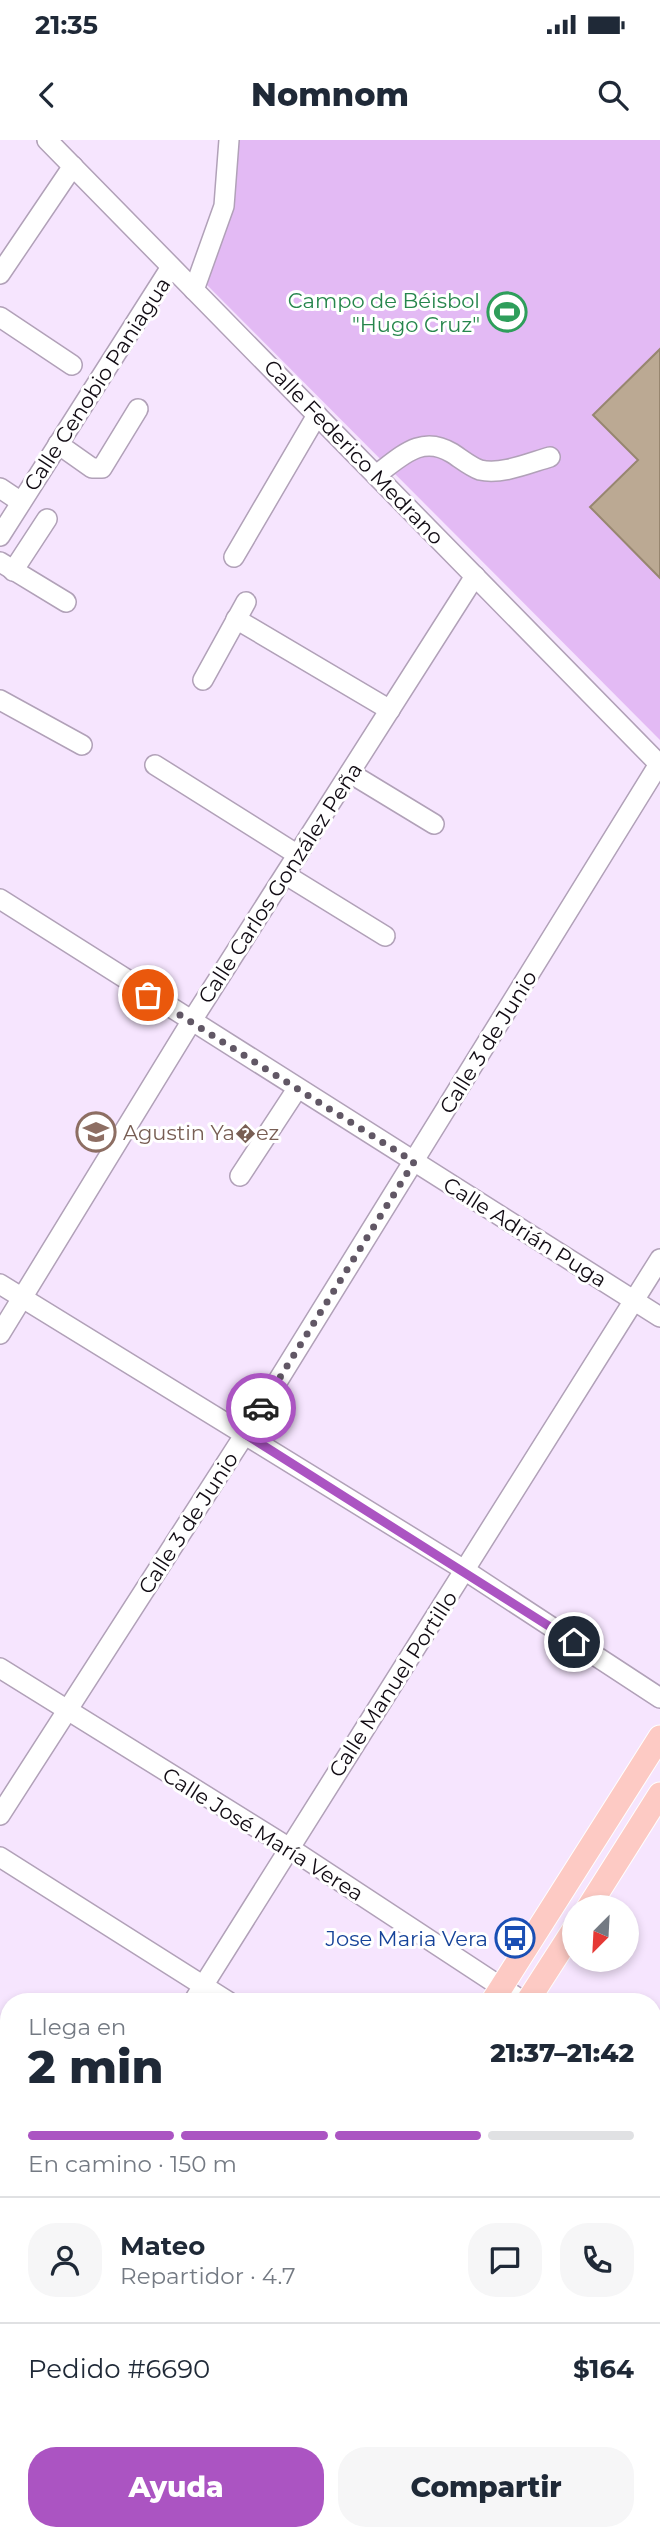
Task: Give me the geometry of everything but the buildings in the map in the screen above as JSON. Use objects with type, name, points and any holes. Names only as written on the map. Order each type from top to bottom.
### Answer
[{"type":"main road","points":[[498,1993],[660,1737]]},
{"type":"main road","points":[[595,1895],[660,1794]]},
{"type":"main road","points":[[531,1993],[562,1946]]},
{"type":"street","name":"Calle Federico Medrano","points":[[47,140],[660,764]]},
{"type":"street","points":[[194,290],[224,206],[229,140]]},
{"type":"street","points":[[0,274],[73,166]]},
{"type":"street","name":"Calle Cenobio Paniagua","points":[[0,536],[171,267]]},
{"type":"street","points":[[0,317],[72,365]]},
{"type":"street","points":[[58,443],[92,468],[102,468],[138,409]]},
{"type":"street","points":[[234,557],[317,415]]},
{"type":"street","points":[[376,475],[414,447],[426,444],[441,446],[479,470],[501,471],[550,457]]},
{"type":"street","points":[[0,488],[21,502]]},
{"type":"street","points":[[47,519],[7,566],[66,603]]},
{"type":"street","name":"Calle Carlos González Peña","points":[[0,1335],[191,1022],[475,576]]},
{"type":"street","points":[[203,680],[241,611],[390,710]]},
{"type":"street","points":[[0,700],[82,745]]},
{"type":"street","name":"Calle 3 de Junio","points":[[0,1815],[245,1434],[660,764]]},
{"type":"street","points":[[155,765],[298,855]]},
{"type":"street","points":[[350,773],[434,824]]},
{"type":"street","points":[[286,875],[385,936]]},
{"type":"street","name":"Calle Adrián Puga","points":[[0,899],[660,1317]]},
{"type":"street","points":[[240,1176],[297,1089]]},
{"type":"street","name":"Calle Manuel Portillo","points":[[199,1993],[660,1259]]},
{"type":"street","points":[[0,1283],[466,1571],[660,1698]]},
{"type":"street","name":"Calle José María Verea","points":[[0,1668],[288,1847],[494,1993]]},
{"type":"street","points":[[0,1857],[197,1993]]},
{"type":"shaded area","points":[[235,140],[660,140],[660,740],[205,283]]},
{"type":"way so far","points":[[148,995],[414,1162],[261,1408]]},
{"type":"place","name":"Campo de Béisbol \"Hugo Cruz\"","points":[[507,312]]},
{"type":"place","name":"Agustin Ya�ez","points":[[96,1132]]},
{"type":"place","name":"Jose Maria Vera","points":[[515,1938]]},
{"type":"route","points":[[261,1408],[245,1434],[466,1571],[574,1642]]}]
